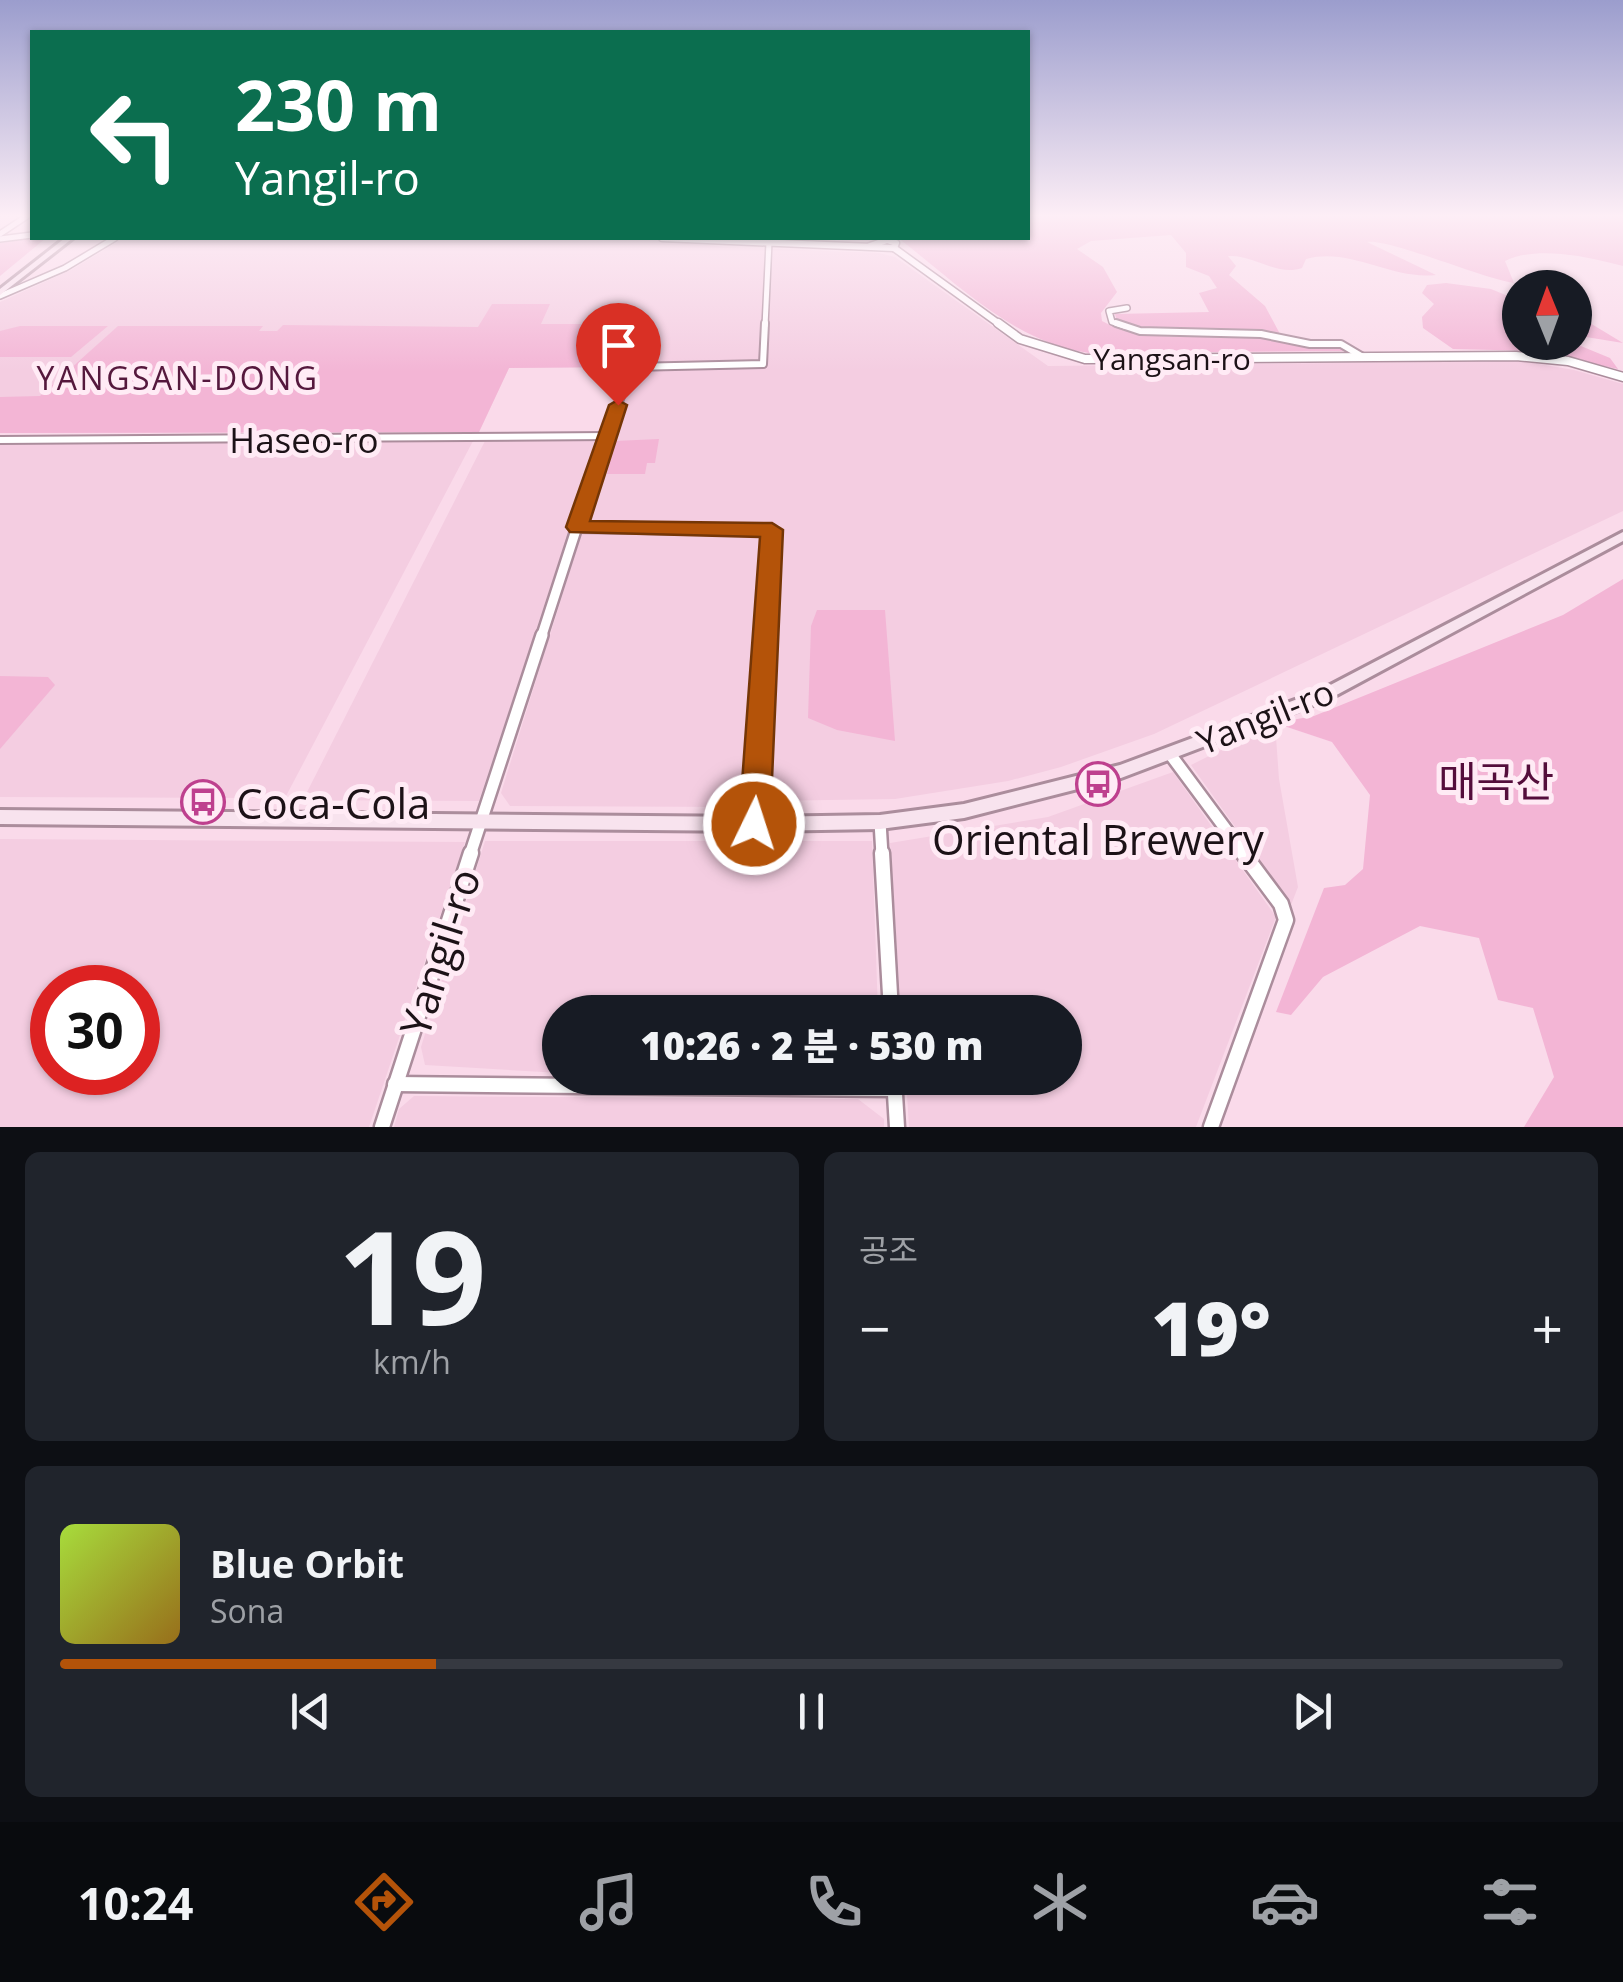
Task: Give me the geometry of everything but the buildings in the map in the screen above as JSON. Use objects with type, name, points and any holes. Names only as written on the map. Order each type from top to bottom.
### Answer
[{"type":"main road","points":[[0,284],[23,267]]},
{"type":"main road","points":[[0,295],[32,267]]},
{"type":"main road","name":"Yangil-ro","points":[[0,817],[880,822],[1018,800],[1170,754],[1324,695],[1623,536]]},
{"type":"street","name":"Yangil-ro","points":[[382,1127],[631,368],[762,364],[768,267]]},
{"type":"street","name":"Yangsan-ro","points":[[920,267],[1008,331],[1058,353],[1110,360],[1539,357],[1623,378]]},
{"type":"street","points":[[28,270],[65,268]]},
{"type":"street","points":[[0,295],[65,268]]},
{"type":"street","name":"Yangsan-ro","points":[[1126,308],[1108,312],[1112,322],[1140,331],[1261,334],[1310,344],[1340,344],[1363,356]]},
{"type":"street","name":"Haseo-ro","points":[[0,440],[609,436]]},
{"type":"street","points":[[577,527],[772,530],[754,824]]},
{"type":"street","points":[[1170,754],[1281,904],[1286,920],[1211,1127]]},
{"type":"street","points":[[880,822],[889,995]]},
{"type":"street","name":"Yangil-ro","points":[[395,1084],[542,1084]]},
{"type":"street","name":"Yangil-ro","points":[[895,1095],[897,1127]]},
{"type":"shaded area","points":[[77,267],[908,267],[1048,366],[1521,361],[1623,384],[1623,511],[1154,734],[1061,767],[1008,781],[895,799],[762,801],[780,525],[589,520],[637,358],[624,358],[621,367],[509,368],[479,432],[0,433],[0,302]]},
{"type":"shaded area","points":[[592,440],[598,444],[479,801],[303,800],[485,441]]},
{"type":"shaded area","points":[[473,441],[285,798],[0,797],[0,443]]},
{"type":"shaded area","points":[[589,531],[756,534],[763,540],[742,802],[736,807],[510,806],[501,793],[581,535]]},
{"type":"shaded area","points":[[1275,723],[1279,779],[1298,887],[1291,905],[1191,765]]},
{"type":"shaded area","points":[[1173,772],[1276,917],[1196,1127],[909,1127],[907,1095],[1082,1095],[1082,995],[900,995],[890,843],[1048,817]]},
{"type":"shaded area","points":[[0,839],[465,842],[369,1127],[0,1127]]},
{"type":"shaded area","points":[[485,841],[872,841],[877,995],[542,995],[542,1072],[425,1065],[421,1047]]},
{"type":"shaded area","points":[[414,1096],[858,1099],[884,1119],[884,1127],[394,1127],[399,1109]]},
{"type":"green space","points":[[934,267],[1102,267],[1117,292],[1101,313],[1102,321],[1120,329],[1160,336],[1274,337],[1342,346],[1350,351],[1089,353],[1036,337],[987,308]]},
{"type":"green space","points":[[1186,267],[1236,267],[1229,275],[1265,306],[1280,334],[1143,328],[1117,322],[1115,314],[1209,312],[1199,293],[1217,288],[1209,276]]},
{"type":"green space","points":[[1270,267],[1303,267],[1293,270]]},
{"type":"green space","points":[[1379,267],[1418,267],[1436,275]]},
{"type":"green space","points":[[1457,267],[1507,267],[1509,270],[1502,270],[1502,280]]},
{"type":"green space","points":[[1446,283],[1502,294],[1502,350],[1453,349],[1423,328],[1422,317],[1434,304],[1422,293],[1427,285]]},
{"type":"green space","points":[[492,304],[550,304],[541,324],[634,324],[621,367],[509,368],[479,432],[0,433],[0,397],[40,396],[118,326],[263,326],[259,331],[277,331],[283,325],[478,327]]},
{"type":"green space","points":[[1592,324],[1623,343],[1592,338]]},
{"type":"green space","points":[[20,326],[108,326],[71,357],[0,357],[0,331]]},
{"type":"green space","points":[[1592,351],[1610,358],[1618,369],[1576,360],[1592,360]]},
{"type":"green space","points":[[659,439],[655,463],[647,463],[645,474],[607,474],[615,441]]},
{"type":"green space","name":"매곡산","points":[[1623,579],[1623,1127],[1524,1127],[1554,1077],[1533,1008],[1498,1000],[1479,938],[1420,926],[1323,977],[1291,1015],[1276,1012],[1324,888],[1345,885],[1363,869],[1370,795],[1332,742],[1275,723],[1314,716],[1563,615]]},
{"type":"green space","points":[[817,610],[885,610],[895,741],[837,730],[808,718],[811,626]]},
{"type":"green space","points":[[0,676],[48,677],[55,685],[0,749]]},
{"type":"place","name":"Oriental Brewery","points":[[1098,784]]},
{"type":"place","name":"Coca-Cola","points":[[203,802]]},
{"type":"district","name":"YANGSAN-DONG","points":[[178,377]]},
{"type":"route","points":[[618,405],[577,527],[772,530],[754,824]]}]
